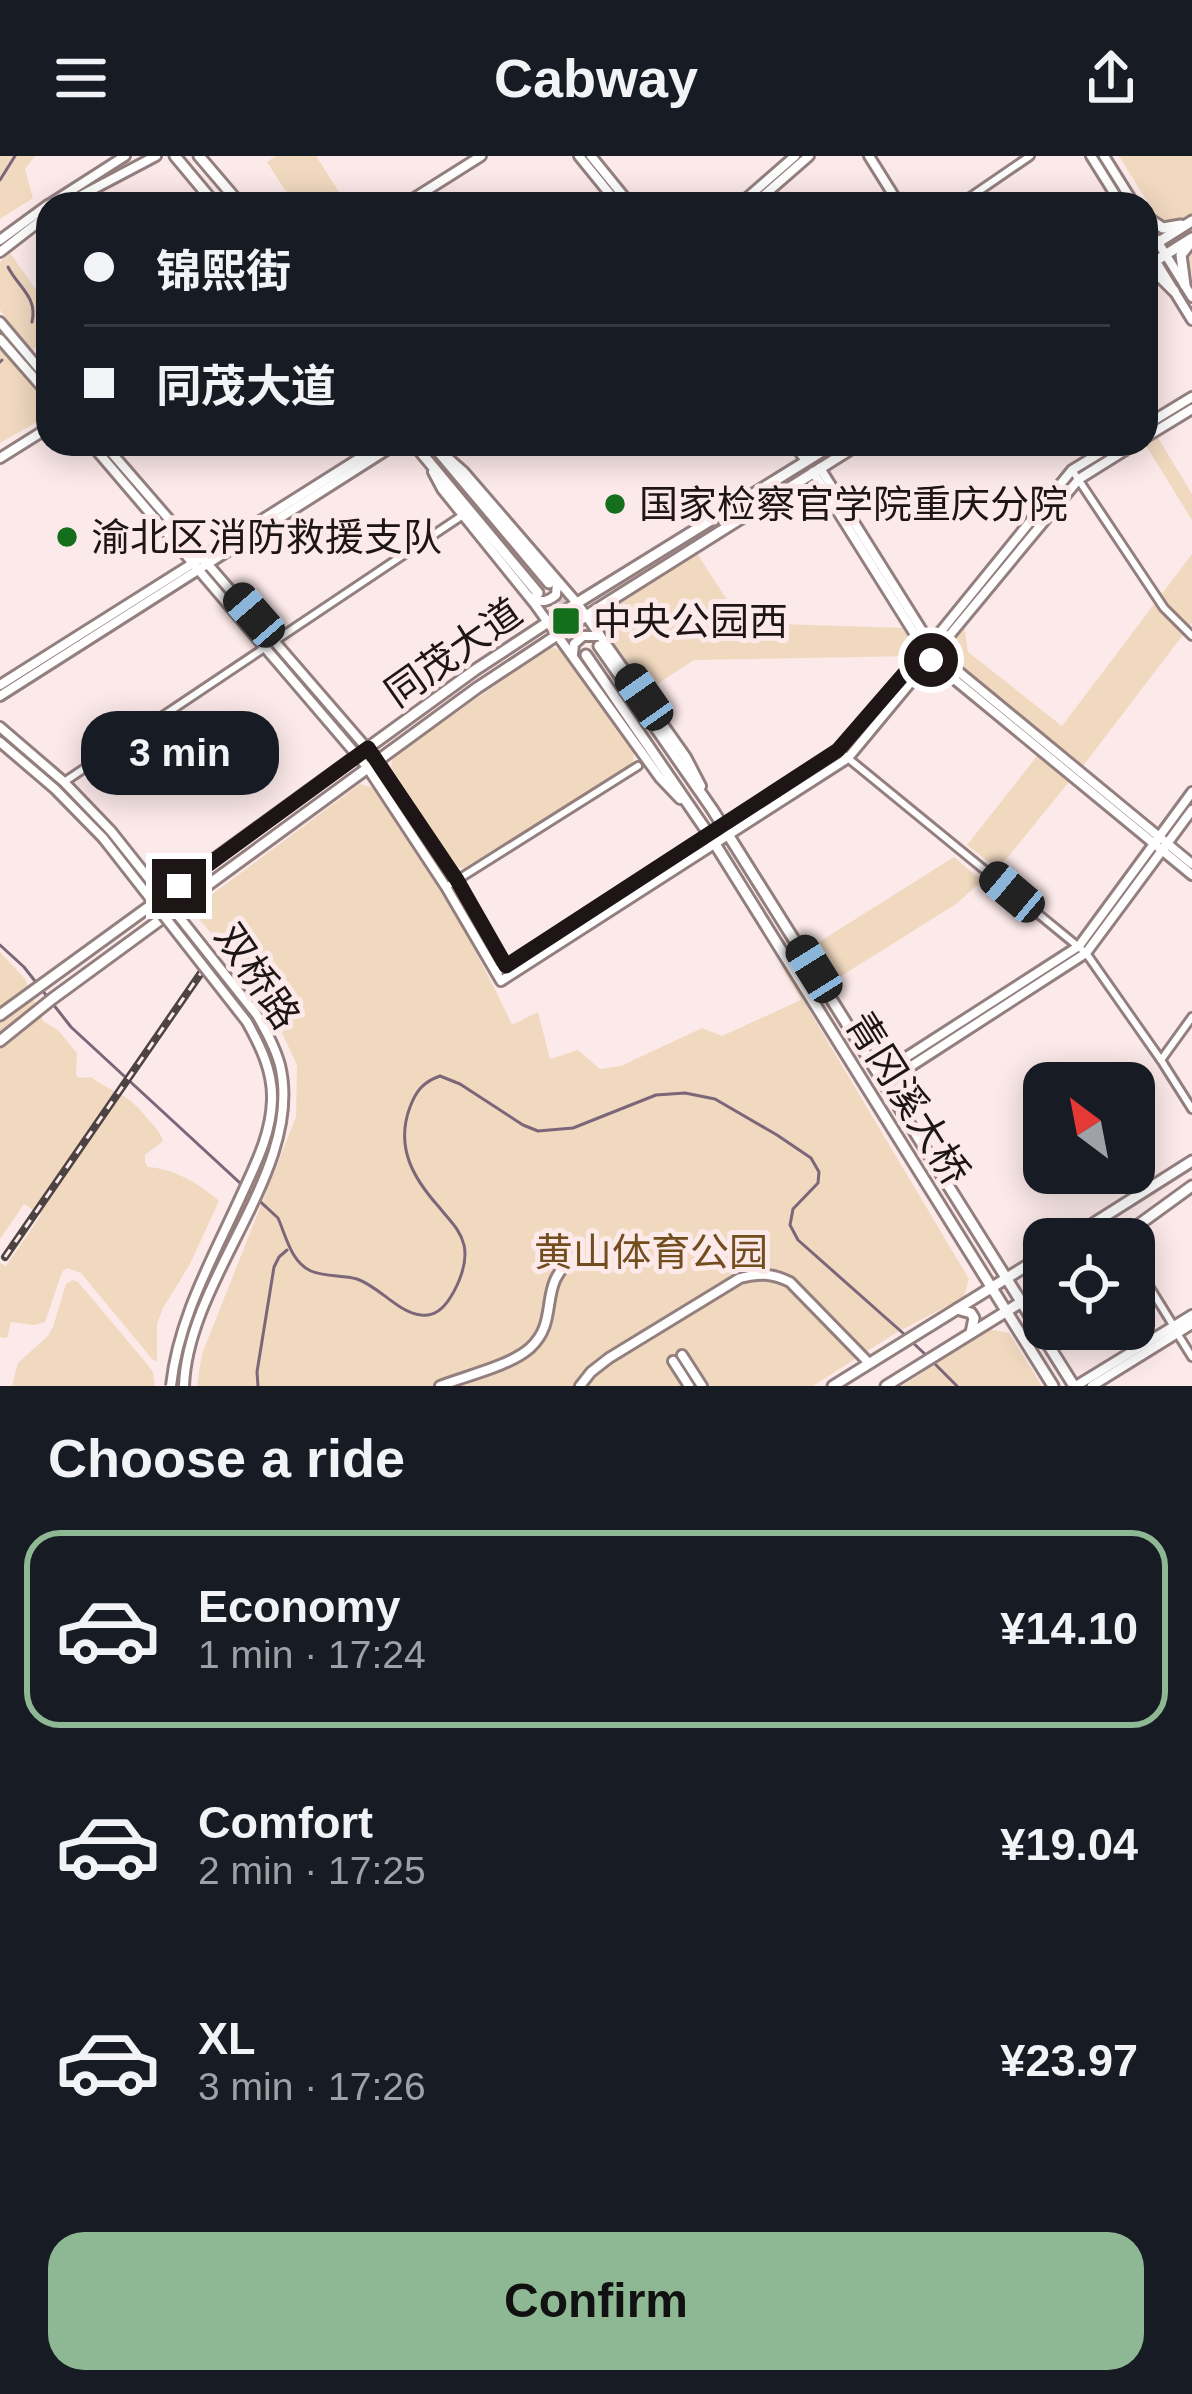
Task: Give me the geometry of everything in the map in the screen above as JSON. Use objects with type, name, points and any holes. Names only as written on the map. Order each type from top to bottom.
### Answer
[{"type":"main road","points":[[69,192],[125,156]]},
{"type":"main road","points":[[88,192],[158,156],[184,166]]},
{"type":"main road","points":[[175,156],[205,192]]},
{"type":"main road","points":[[200,156],[230,192]]},
{"type":"main road","points":[[424,192],[481,156]]},
{"type":"main road","points":[[579,156],[608,192]]},
{"type":"main road","points":[[591,156],[620,192]]},
{"type":"main road","points":[[754,192],[795,156]]},
{"type":"main road","points":[[768,192],[809,156]]},
{"type":"main road","points":[[868,156],[891,192]]},
{"type":"main road","points":[[1091,156],[1114,192]]},
{"type":"main road","points":[[1104,156],[1126,192]]},
{"type":"main road","points":[[0,241],[36,215]]},
{"type":"main road","points":[[1158,226],[1192,221]]},
{"type":"main road","points":[[1158,241],[1192,221]]},
{"type":"main road","points":[[0,252],[36,224]]},
{"type":"main road","points":[[1158,261],[1192,240]]},
{"type":"main road","points":[[1179,288],[1181,255],[1192,240]]},
{"type":"main road","points":[[1158,269],[1179,288],[1192,320]]},
{"type":"main road","points":[[1158,273],[1192,297]]},
{"type":"main road","points":[[0,322],[36,365]]},
{"type":"main road","points":[[0,339],[36,380]]},
{"type":"main road","points":[[1158,418],[1192,398]]},
{"type":"main road","points":[[1158,430],[1192,409]]},
{"type":"main road","points":[[0,458],[36,436]]},
{"type":"main road","points":[[101,456],[367,767],[499,976],[848,758],[1076,474],[1099,456]]},
{"type":"main road","points":[[115,456],[368,748],[457,880],[508,970]]},
{"type":"main road","points":[[206,560],[364,456]]},
{"type":"main road","points":[[0,696],[23,676],[376,456]]},
{"type":"main road","points":[[425,456],[442,489],[540,602],[556,595],[552,581]]},
{"type":"main road","points":[[425,456],[534,595],[548,622],[660,778],[698,818]]},
{"type":"main road","points":[[443,456],[577,603],[600,641]]},
{"type":"main road","points":[[806,456],[809,459]]},
{"type":"main road","name":"同茂大道","points":[[0,1015],[475,670],[814,456]]},
{"type":"main road","name":"同茂大道","points":[[0,1041],[377,760],[557,635],[840,456]]},
{"type":"main road","points":[[1076,474],[1111,456]]},
{"type":"main road","points":[[817,470],[931,652],[1192,864]]},
{"type":"main road","points":[[573,656],[577,640],[588,635],[600,641]]},
{"type":"main road","name":"青冈溪大桥","points":[[600,641],[791,932],[1075,1386]]},
{"type":"main road","points":[[726,832],[838,750],[931,652]]},
{"type":"main road","name":"青冈溪大桥","points":[[586,655],[713,840],[1052,1386]]},
{"type":"main road","points":[[0,685],[23,676]]},
{"type":"main road","name":"双桥路","points":[[0,727],[64,782],[257,1015],[274,1049],[284,1101],[276,1149],[199,1317],[184,1364],[184,1386]]},
{"type":"main road","name":"双桥路","points":[[0,743],[107,834],[247,1022],[267,1064],[272,1102],[264,1144],[180,1335],[172,1386]]},
{"type":"main road","points":[[638,766],[641,752]]},
{"type":"main road","points":[[883,1078],[1082,949],[1192,792]]},
{"type":"main road","points":[[1160,842],[1192,810]]},
{"type":"main road","points":[[1160,842],[1192,875]]},
{"type":"main road","points":[[1103,1218],[1192,1161]]},
{"type":"main road","points":[[1149,1218],[1192,1186]]},
{"type":"main road","points":[[440,1386],[531,1348],[547,1322],[554,1279],[576,1257]]},
{"type":"main road","points":[[832,1386],[1023,1269]]},
{"type":"main road","points":[[580,1386],[609,1358],[740,1278],[755,1274],[774,1274],[790,1282],[869,1363]]},
{"type":"main road","points":[[887,1386],[1022,1302]]},
{"type":"main road","points":[[957,1309],[971,1313],[974,1325],[966,1336]]},
{"type":"main road","points":[[1092,1386],[1192,1319]]},
{"type":"main road","points":[[1075,1386],[1175,1330]]},
{"type":"main road","points":[[682,1355],[702,1386]]},
{"type":"main road","points":[[673,1361],[689,1386]]},
{"type":"street","points":[[978,192],[1030,156]]},
{"type":"street","points":[[1076,474],[1164,608],[1192,636]]},
{"type":"street","points":[[64,782],[464,515]]},
{"type":"street","points":[[838,750],[1082,949],[1192,1109]]},
{"type":"street","points":[[446,887],[638,766]]},
{"type":"street","points":[[1162,1060],[1192,1017]]},
{"type":"street","points":[[1155,1297],[1192,1357]]},
{"type":"green space","points":[[0,156],[35,156],[25,169],[33,198],[0,219]]},
{"type":"green space","points":[[276,156],[316,156],[339,192],[286,192],[267,162]]},
{"type":"green space","points":[[1119,156],[1192,156],[1192,274],[1158,219],[1158,192],[1141,192]]},
{"type":"green space","points":[[10,253],[36,290],[32,353],[0,310],[0,262]]},
{"type":"green space","points":[[0,345],[36,386],[36,422],[0,443]]},
{"type":"green space","points":[[1158,438],[1192,494],[1192,520],[1152,456],[1158,456]]},
{"type":"green space","points":[[696,552],[742,623],[936,629],[915,656],[694,660],[648,690],[603,630],[605,611]]},
{"type":"green space","points":[[1192,554],[1192,623],[1083,766],[946,656],[944,649],[964,624],[968,652],[1062,726]]},
{"type":"green space","points":[[551,647],[560,650],[634,751],[633,763],[466,869],[456,867],[391,767],[393,756]]},
{"type":"green space","points":[[1037,756],[1069,782],[998,869],[967,845]]},
{"type":"green space","name":"黄山体育公园","points":[[360,784],[375,788],[412,846],[465,933],[512,1025],[538,1012],[550,1059],[578,1050],[600,1069],[621,1066],[702,1028],[722,1036],[801,1000],[781,966],[954,857],[982,881],[956,904],[803,1000],[969,1279],[964,1297],[894,1334],[813,1386],[197,1386],[202,1354],[296,1117],[297,1065],[252,980],[191,910]]},
{"type":"green space","points":[[0,952],[25,979],[43,1021],[58,1030],[77,1053],[76,1075],[91,1077],[126,1098],[158,1131],[163,1141],[145,1155],[148,1167],[186,1178],[219,1201],[163,1308],[157,1324],[157,1361],[81,1273],[67,1268],[45,1322],[11,1322],[7,1338],[0,1337],[0,1263],[6,1266],[41,1215],[24,1204],[0,1239]]},
{"type":"green space","points":[[73,1280],[147,1364],[155,1386],[12,1386],[18,1363],[48,1336],[66,1284]]},
{"type":"green space","points":[[989,1329],[1009,1333],[1042,1386],[902,1386]]},
{"type":"waterway","points":[[0,180],[15,156]]},
{"type":"waterway","points":[[8,267],[30,299],[32,322]]},
{"type":"waterway","points":[[0,945],[24,967],[71,1027],[278,1218],[294,1255],[311,1271],[357,1279],[421,1315],[438,1311],[450,1298],[462,1273],[464,1245],[414,1173],[406,1149],[410,1107],[434,1078],[460,1084],[538,1131],[573,1128],[656,1095],[685,1093],[715,1099],[811,1158],[819,1172],[818,1183],[793,1209],[790,1225],[798,1240],[904,1334]]},
{"type":"waterway","points":[[258,1386],[274,1267],[287,1250]]},
{"type":"waterway","points":[[911,1341],[926,1355]]},
{"type":"waterway","points":[[933,1362],[957,1386]]},
{"type":"tunnel","points":[[553,589],[599,646]]},
{"type":"tunnel","points":[[542,597],[586,655]]},
{"type":"railway","points":[[5,1257],[203,970]]},
{"type":"place","name":"国家检察官学院重庆分院","points":[[615,504]]},
{"type":"place","name":"渝北区消防救援支队","points":[[67,537]]},
{"type":"place","name":"中央公园西","points":[[566,621]]},
{"type":"route","points":[[179,886],[368,748],[457,880],[506,966],[838,750],[930,644],[936,653],[931,660]]}]
